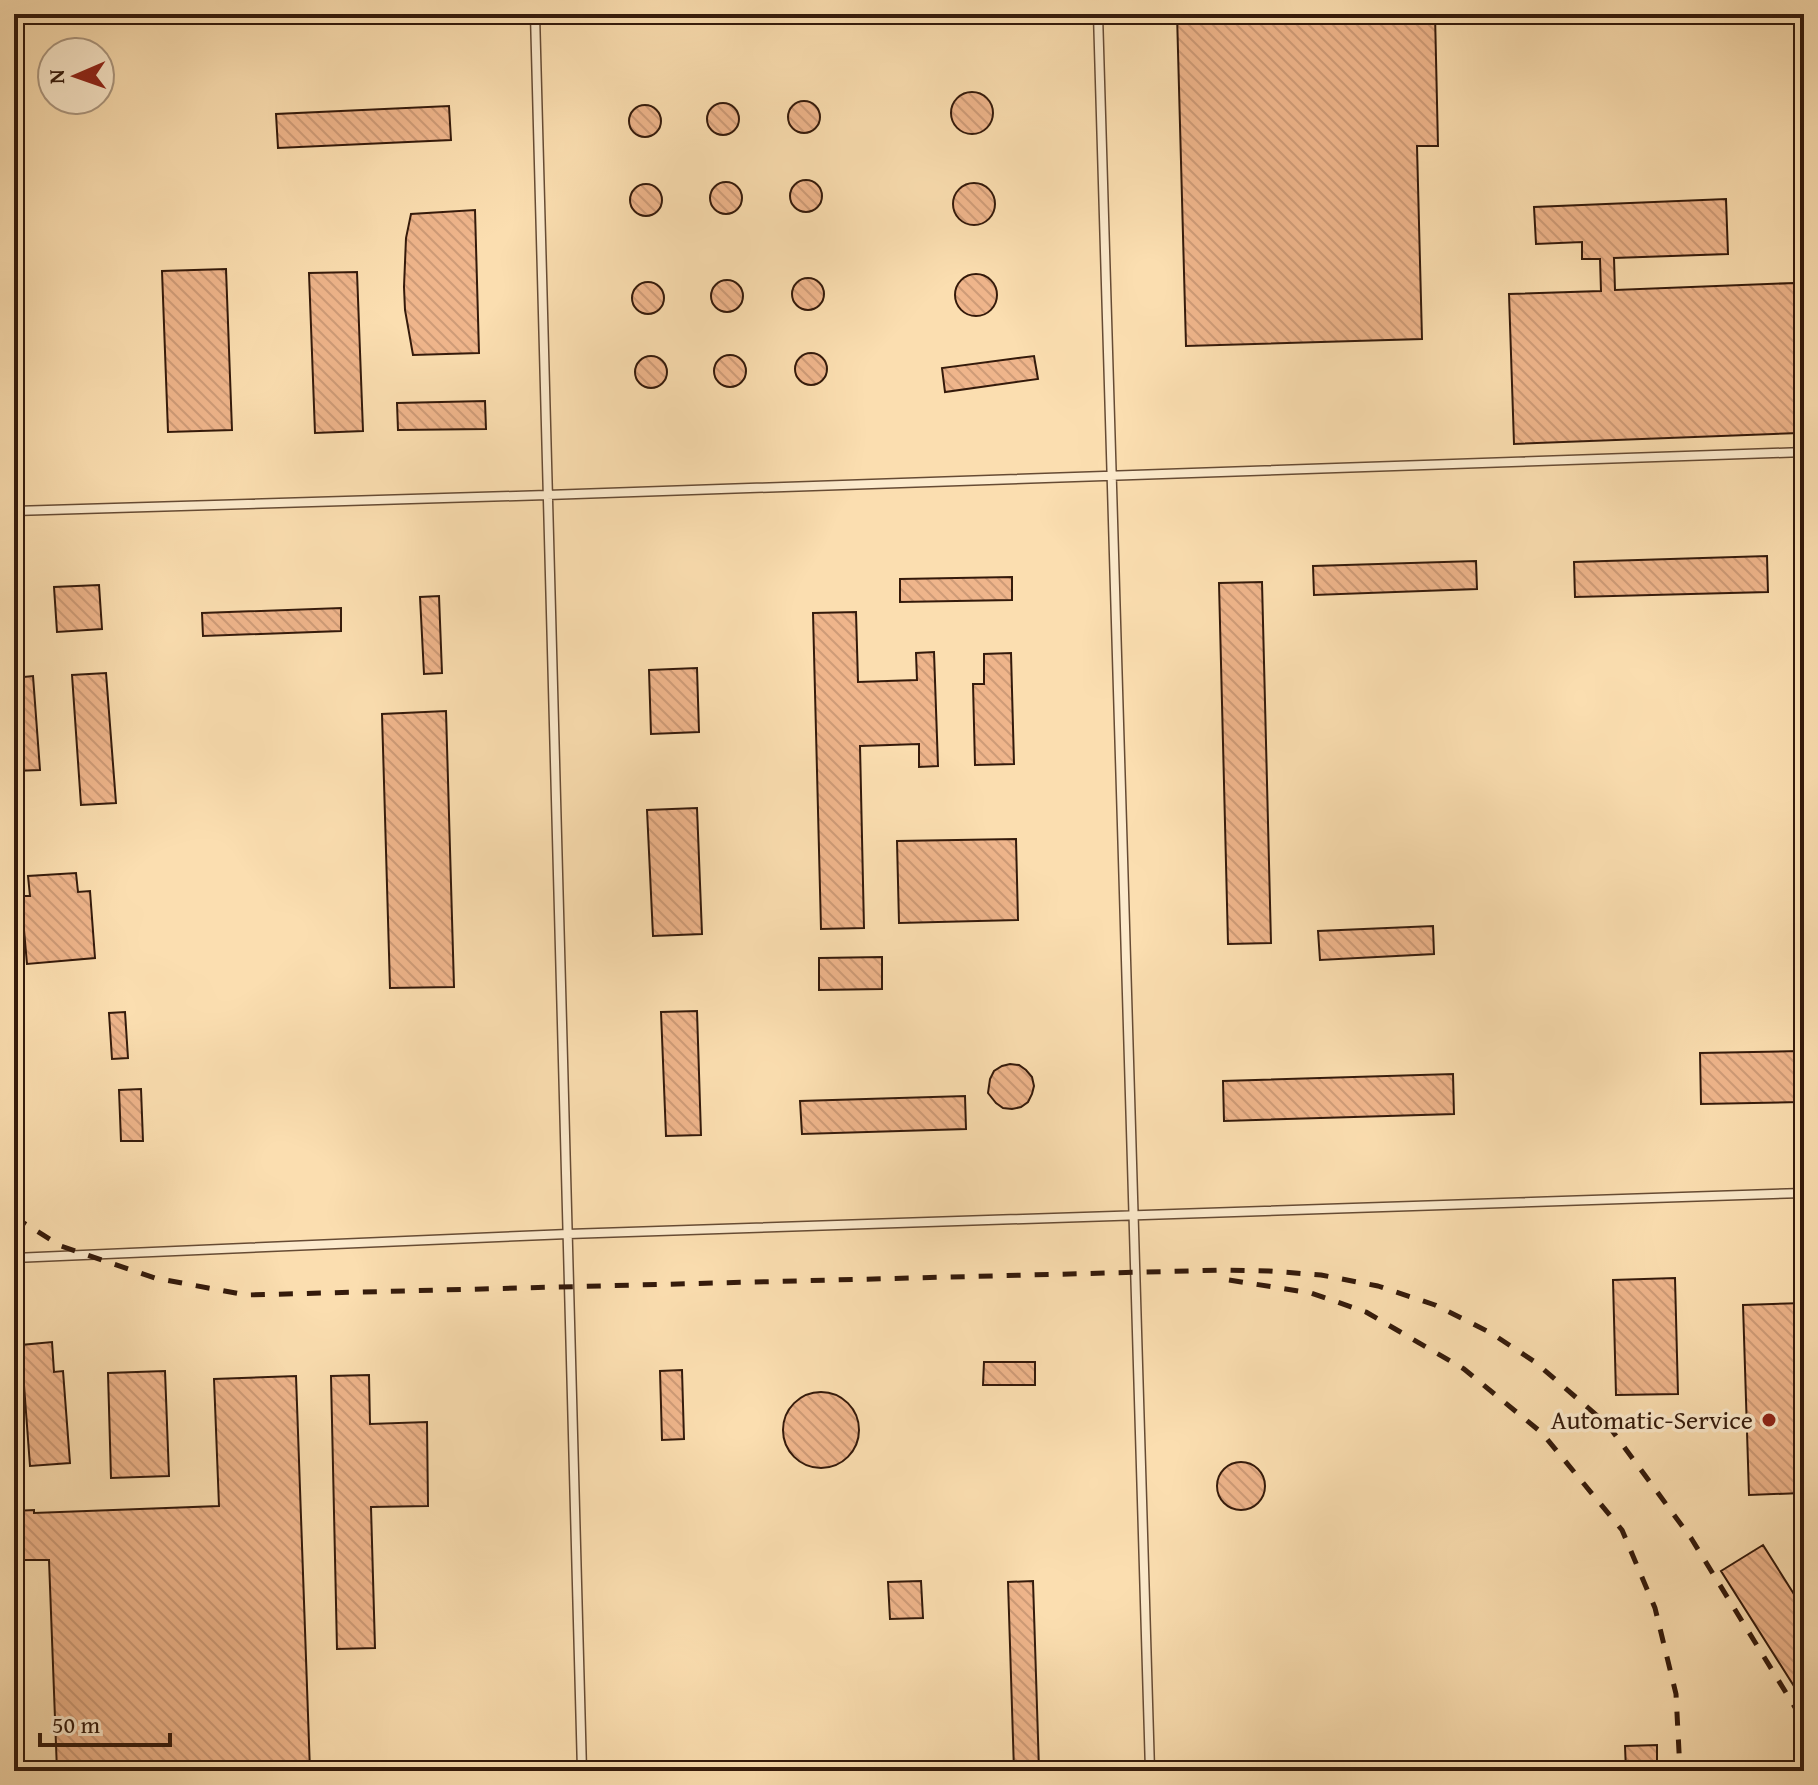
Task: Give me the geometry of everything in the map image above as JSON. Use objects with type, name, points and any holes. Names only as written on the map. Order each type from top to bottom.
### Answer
[{"type":"lane","points":[[535,14],[582,1771]]},
{"type":"lane","points":[[1098,14],[1150,1771]]},
{"type":"lane","points":[[14,511],[1804,452]]},
{"type":"lane","points":[[14,1258],[568,1234],[1804,1193]]},
{"type":"building","points":[[1177,14],[1435,14],[1438,146],[1417,146],[1422,339],[1186,346]]},
{"type":"building","points":[[972,92],[987,98],[993,113],[987,128],[972,134],[957,128],[951,113],[957,98]]},
{"type":"building","points":[[804,101],[816,105],[820,117],[816,129],[804,133],[792,129],[788,117],[792,105]]},
{"type":"building","points":[[723,103],[735,107],[739,119],[735,131],[723,135],[711,131],[707,119],[711,107]]},
{"type":"building","points":[[645,105],[657,109],[661,121],[657,133],[645,137],[633,133],[629,121],[633,109]]},
{"type":"building","points":[[449,106],[451,140],[278,148],[276,114]]},
{"type":"building","points":[[806,180],[818,184],[822,196],[818,208],[806,212],[794,208],[790,196],[794,184]]},
{"type":"building","points":[[726,182],[738,186],[742,198],[738,210],[726,214],[714,210],[710,198],[714,186]]},
{"type":"building","points":[[974,183],[989,189],[995,204],[989,219],[974,225],[959,219],[953,204],[959,189]]},
{"type":"building","points":[[646,184],[658,188],[662,200],[658,212],[646,216],[634,212],[630,200],[634,188]]},
{"type":"building","points":[[1726,199],[1728,254],[1614,258],[1615,290],[1794,283],[1799,433],[1514,444],[1509,294],[1601,291],[1600,259],[1582,259],[1582,242],[1536,244],[1534,207]]},
{"type":"building","points":[[475,210],[479,353],[413,355],[404,287],[406,238],[411,214]]},
{"type":"building","points":[[226,269],[232,430],[168,432],[162,271]]},
{"type":"building","points":[[357,272],[363,431],[315,433],[309,273]]},
{"type":"building","points":[[976,274],[991,280],[997,295],[991,310],[976,316],[961,310],[955,295],[961,280]]},
{"type":"building","points":[[808,278],[820,282],[824,294],[820,306],[808,310],[796,306],[792,294],[796,282]]},
{"type":"building","points":[[727,280],[739,284],[743,296],[739,308],[727,312],[715,308],[711,296],[715,284]]},
{"type":"building","points":[[648,282],[660,286],[664,298],[660,310],[648,314],[636,310],[632,298],[636,286]]},
{"type":"building","points":[[811,353],[823,357],[827,369],[823,381],[811,385],[799,381],[795,369],[799,357]]},
{"type":"building","points":[[730,355],[742,359],[746,371],[742,383],[730,387],[718,383],[714,371],[718,359]]},
{"type":"building","points":[[651,356],[663,360],[667,372],[663,384],[651,388],[639,384],[635,372],[639,360]]},
{"type":"building","points":[[1034,356],[1038,379],[945,392],[942,368]]},
{"type":"building","points":[[485,401],[486,429],[398,430],[397,403]]},
{"type":"building","points":[[1767,556],[1768,592],[1575,597],[1574,562]]},
{"type":"building","points":[[1476,561],[1477,589],[1314,595],[1313,566]]},
{"type":"building","points":[[1012,577],[1012,600],[900,602],[900,579]]},
{"type":"building","points":[[1262,582],[1271,943],[1228,944],[1219,583]]},
{"type":"building","points":[[99,585],[102,629],[57,632],[54,587]]},
{"type":"building","points":[[439,596],[442,673],[424,674],[420,597]]},
{"type":"building","points":[[341,608],[341,631],[203,636],[202,613]]},
{"type":"building","points":[[856,612],[858,682],[917,680],[916,653],[934,652],[938,766],[919,767],[919,744],[860,746],[864,928],[821,929],[813,613]]},
{"type":"building","points":[[1011,653],[1014,764],[975,765],[973,684],[984,684],[984,654]]},
{"type":"building","points":[[697,668],[699,732],[651,734],[649,670]]},
{"type":"building","points":[[106,673],[116,803],[81,805],[72,675]]},
{"type":"building","points":[[33,676],[40,770],[14,771],[14,678]]},
{"type":"building","points":[[446,711],[454,987],[390,988],[382,714]]},
{"type":"building","points":[[697,808],[702,934],[653,936],[647,810]]},
{"type":"building","points":[[1016,839],[1018,920],[899,923],[897,841]]},
{"type":"building","points":[[76,873],[78,892],[90,891],[95,958],[27,964],[21,896],[30,896],[28,876]]},
{"type":"building","points":[[1433,926],[1434,954],[1320,960],[1318,931]]},
{"type":"building","points":[[882,957],[882,989],[819,990],[819,958]]},
{"type":"building","points":[[697,1011],[701,1135],[666,1136],[661,1012]]},
{"type":"building","points":[[125,1012],[128,1058],[112,1059],[109,1013]]},
{"type":"building","points":[[1799,1051],[1800,1102],[1701,1104],[1700,1053]]},
{"type":"building","points":[[1010,1064],[1026,1070],[1034,1086],[1028,1102],[1012,1109],[1003,1108],[988,1093],[994,1071]]},
{"type":"building","points":[[1453,1074],[1454,1114],[1224,1121],[1223,1081]]},
{"type":"building","points":[[141,1089],[143,1141],[121,1141],[119,1090]]},
{"type":"building","points":[[965,1096],[966,1129],[802,1134],[800,1101]]},
{"type":"building","points":[[1675,1278],[1678,1394],[1616,1395],[1613,1280]]},
{"type":"building","points":[[1804,1303],[1804,1335],[1795,1335],[1801,1493],[1749,1495],[1743,1305]]},
{"type":"building","points":[[52,1342],[54,1372],[63,1371],[70,1463],[30,1466],[21,1345]]},
{"type":"building","points":[[984,1362],[1035,1362],[1035,1385],[983,1385]]},
{"type":"building","points":[[682,1370],[684,1439],[662,1440],[660,1371]]},
{"type":"building","points":[[165,1371],[169,1476],[111,1478],[108,1373]]},
{"type":"building","points":[[369,1375],[370,1424],[427,1422],[428,1506],[371,1507],[375,1648],[337,1649],[331,1376]]},
{"type":"building","points":[[296,1376],[310,1771],[57,1771],[49,1560],[14,1560],[14,1511],[34,1510],[34,1513],[219,1506],[214,1379]]},
{"type":"building","points":[[821,1392],[835,1395],[848,1403],[856,1416],[859,1430],[856,1444],[848,1457],[835,1465],[821,1468],[807,1465],[794,1457],[786,1444],[783,1430],[786,1416],[794,1403],[807,1395]]},
{"type":"building","points":[[1241,1462],[1258,1469],[1265,1486],[1258,1503],[1241,1510],[1224,1503],[1217,1486],[1224,1469]]},
{"type":"building","points":[[1763,1545],[1804,1610],[1804,1702],[1721,1571]]},
{"type":"building","points":[[921,1581],[923,1618],[890,1619],[888,1582]]},
{"type":"building","points":[[1033,1581],[1039,1770],[1014,1771],[1008,1582]]},
{"type":"building","points":[[1657,1745],[1657,1771],[1626,1771],[1625,1746]]},
{"type":"railway","points":[[14,1217],[61,1246],[155,1278],[246,1295],[1225,1270],[1321,1275],[1378,1286],[1435,1305],[1491,1333],[1535,1362],[1608,1425],[1691,1538],[1804,1722]]},
{"type":"railway","points":[[1229,1280],[1311,1293],[1366,1312],[1464,1369],[1542,1433],[1622,1530],[1655,1608],[1676,1694],[1680,1771]]},
{"type":"place","name":"Automatic-Service","points":[[1769,1420]]}]
